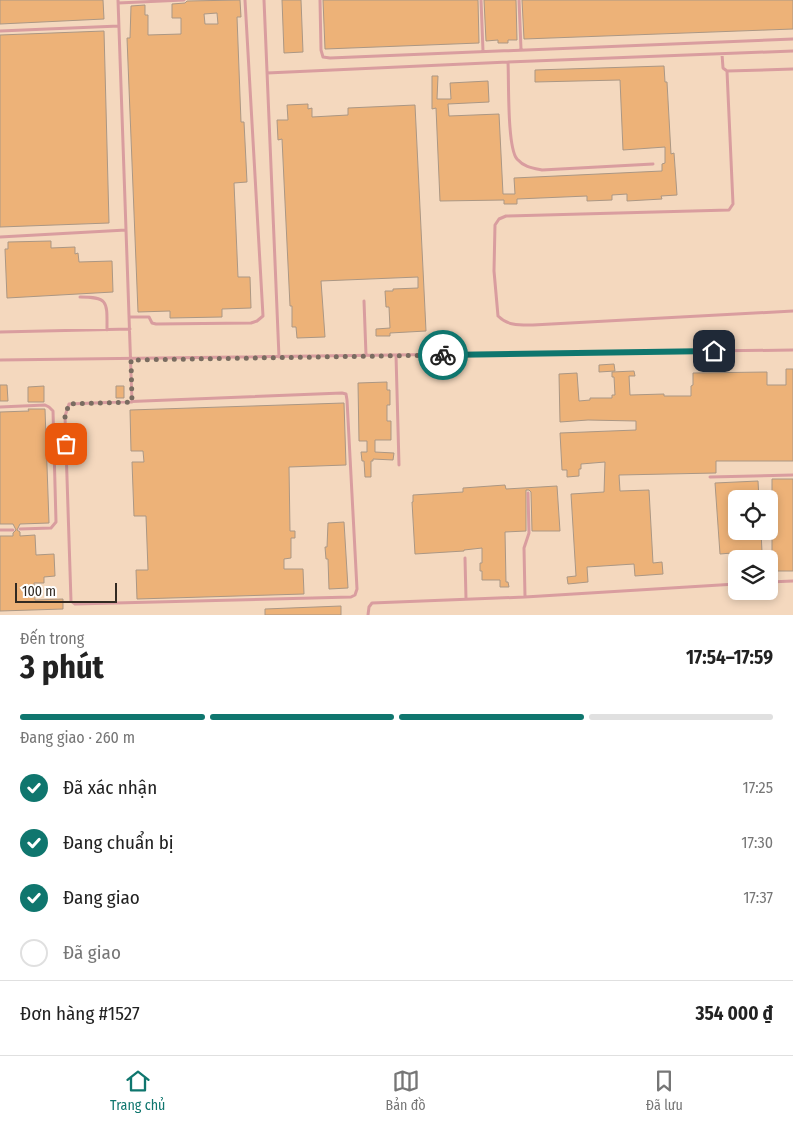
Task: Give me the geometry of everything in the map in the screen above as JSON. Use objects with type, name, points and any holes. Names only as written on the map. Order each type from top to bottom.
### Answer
[{"type":"lane","points":[[132,402],[118,2],[184,0]]},
{"type":"lane","points":[[129,317],[149,317],[152,323],[156,324],[251,323],[257,322],[263,316],[246,0]]},
{"type":"lane","points":[[264,0],[279,357]]},
{"type":"lane","points":[[320,0],[321,50],[323,57],[330,58],[793,39]]},
{"type":"lane","points":[[481,0],[483,51]]},
{"type":"lane","points":[[519,0],[521,49]]},
{"type":"lane","points":[[0,32],[119,26]]},
{"type":"lane","points":[[267,74],[793,51]]},
{"type":"lane","points":[[722,54],[723,68],[727,71],[733,204],[729,210],[506,216],[499,219],[496,225],[494,271],[498,316],[503,321],[515,325],[533,325],[793,311]]},
{"type":"lane","points":[[508,62],[512,144],[516,158],[523,165],[542,170],[653,164]]},
{"type":"lane","points":[[727,71],[793,69]]},
{"type":"lane","points":[[0,237],[126,230]]},
{"type":"lane","points":[[80,297],[98,297],[102,299],[107,310],[107,330]]},
{"type":"lane","points":[[364,301],[366,355]]},
{"type":"lane","points":[[0,332],[130,329]]},
{"type":"lane","points":[[0,360],[131,360],[793,350]]},
{"type":"lane","points":[[396,355],[399,465]]},
{"type":"lane","points":[[346,394],[357,589],[355,595],[351,597],[74,604],[71,601],[67,409],[69,404],[132,402],[346,394]]},
{"type":"lane","points":[[0,406],[45,405],[53,411],[56,522],[51,528],[20,529]]},
{"type":"lane","points":[[710,477],[793,475]]},
{"type":"lane","points":[[524,597],[524,548],[529,533],[528,493]]},
{"type":"lane","points":[[0,530],[13,530]]},
{"type":"lane","points":[[465,558],[466,599]]},
{"type":"lane","points":[[778,582],[793,581]]},
{"type":"lane","points":[[368,615],[372,604],[728,584]]},
{"type":"shaded area","points":[[0,0],[793,0],[793,615],[0,615]]},
{"type":"building","points":[[0,0],[103,0],[104,19],[0,24]]},
{"type":"building","points":[[240,0],[241,17],[237,17],[241,122],[244,122],[247,182],[234,183],[238,277],[250,277],[251,308],[222,309],[222,317],[170,318],[170,311],[138,312],[127,38],[130,38],[131,6],[145,5],[145,15],[148,15],[148,35],[181,34],[181,18],[172,18],[172,4],[185,3],[187,1]],"holes":[[[217,13],[218,24],[205,24],[204,14]]]},
{"type":"building","points":[[282,0],[301,0],[303,52],[284,53]]},
{"type":"building","points":[[323,0],[478,0],[479,43],[325,49]]},
{"type":"building","points":[[484,0],[516,0],[517,40],[508,40],[508,43],[498,43],[498,40],[486,41]]},
{"type":"building","points":[[522,0],[793,0],[793,29],[524,39]]},
{"type":"building","points":[[104,31],[109,223],[0,227],[0,35]]},
{"type":"building","points":[[664,66],[665,82],[667,82],[671,154],[674,153],[677,195],[661,196],[662,199],[627,201],[627,194],[612,195],[612,200],[587,201],[587,196],[517,199],[517,204],[504,204],[504,200],[440,201],[436,108],[432,109],[432,76],[438,76],[437,99],[451,99],[450,83],[488,81],[489,102],[448,104],[449,116],[499,114],[503,194],[515,194],[514,178],[662,171],[662,164],[665,163],[665,147],[623,150],[620,80],[535,82],[535,70]]},
{"type":"building","points":[[308,104],[308,109],[312,108],[312,117],[348,115],[348,108],[415,105],[426,331],[390,333],[390,336],[376,336],[376,329],[390,328],[389,307],[386,307],[385,291],[418,288],[418,277],[321,281],[325,337],[297,338],[296,327],[292,327],[292,306],[290,306],[282,139],[278,140],[277,120],[288,120],[287,105]]},
{"type":"building","points":[[51,241],[51,248],[75,247],[75,254],[78,253],[79,262],[112,261],[113,292],[7,298],[5,249],[8,249],[8,242]]},
{"type":"building","points":[[614,364],[615,371],[599,372],[599,365]]},
{"type":"building","points":[[786,369],[793,369],[793,461],[716,461],[716,473],[619,475],[620,491],[649,490],[653,563],[662,562],[663,574],[635,576],[634,564],[587,567],[588,582],[568,584],[567,577],[576,576],[571,494],[604,492],[605,462],[581,464],[579,476],[567,477],[567,470],[562,470],[560,433],[636,430],[636,421],[588,420],[560,422],[559,374],[577,373],[579,401],[590,400],[590,398],[612,398],[612,395],[615,395],[612,372],[634,371],[635,376],[629,376],[630,395],[664,394],[664,396],[691,396],[693,373],[767,372],[767,385],[786,385]]},
{"type":"building","points":[[387,382],[387,390],[390,390],[390,405],[387,405],[387,421],[391,421],[391,440],[375,440],[375,452],[394,453],[393,460],[373,459],[371,461],[371,477],[365,477],[364,461],[362,461],[361,452],[367,452],[367,441],[359,441],[358,383]]},
{"type":"building","points":[[0,385],[7,385],[8,401],[0,401]]},
{"type":"building","points":[[44,386],[44,402],[28,402],[28,387]]},
{"type":"building","points":[[116,386],[124,386],[124,398],[116,398]]},
{"type":"building","points":[[344,403],[346,465],[289,467],[290,531],[295,531],[295,538],[291,538],[291,558],[284,559],[284,569],[303,569],[304,594],[137,599],[136,570],[148,570],[146,516],[134,516],[132,462],[144,462],[143,451],[131,451],[130,410]]},
{"type":"building","points":[[28,409],[45,409],[49,523],[20,524],[17,530],[20,532],[20,536],[35,535],[36,555],[54,554],[55,576],[44,577],[44,583],[34,583],[35,600],[63,599],[63,609],[0,611],[0,536],[13,536],[16,530],[13,524],[0,524],[0,412],[29,411]]},
{"type":"building","points":[[772,479],[793,479],[793,571],[778,571],[778,550],[772,550],[772,540],[778,540],[778,490],[772,490]]},
{"type":"building","points":[[758,481],[758,490],[728,490],[728,540],[761,540],[762,550],[728,550],[728,553],[720,554],[715,483]]},
{"type":"building","points":[[505,485],[506,489],[557,486],[560,531],[532,531],[531,492],[526,490],[526,531],[505,532],[506,582],[508,582],[509,587],[500,587],[500,580],[482,580],[480,563],[482,563],[482,548],[415,554],[413,495],[463,492],[463,488]]},
{"type":"building","points":[[344,522],[348,588],[329,589],[328,559],[326,559],[325,547],[327,547],[328,523]]},
{"type":"building","points":[[341,606],[341,615],[265,615],[265,609]]},
{"type":"way so far","points":[[66,444],[65,416],[69,404],[132,402],[131,360],[443,355]]},
{"type":"route","points":[[443,355],[714,351]]}]
